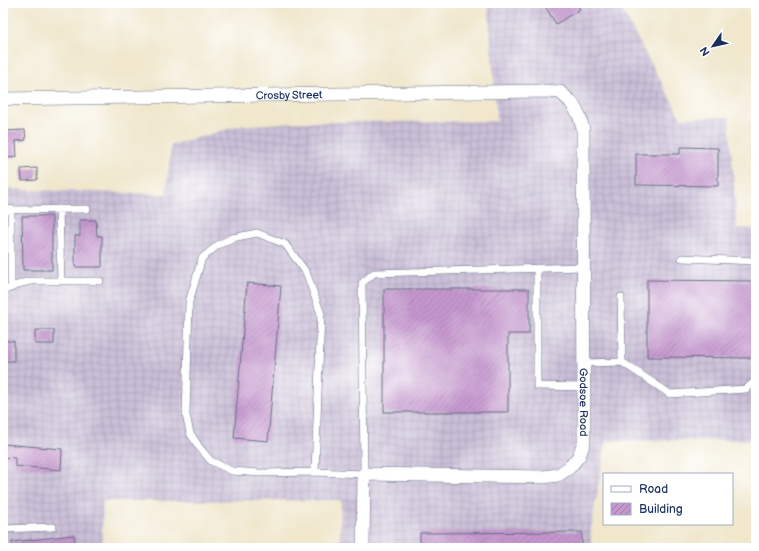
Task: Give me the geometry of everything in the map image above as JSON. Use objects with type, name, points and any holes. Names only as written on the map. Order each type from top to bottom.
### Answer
[{"type":"street","name":"Crosby Street","points":[[3,99],[543,91],[560,92],[571,102]]},
{"type":"street","name":"Godsoe Road","points":[[364,474],[544,477],[558,475],[570,466],[579,456],[584,442],[583,129],[579,115],[571,102]]},
{"type":"street","points":[[363,548],[364,474]]},
{"type":"lane","points":[[59,209],[61,280]]},
{"type":"lane","points":[[3,210],[87,209]]},
{"type":"lane","points":[[11,210],[11,288]]},
{"type":"lane","points":[[315,472],[321,314],[306,272],[285,244],[257,233],[232,238],[218,245],[202,258],[188,302],[186,415],[190,433],[199,447],[211,461],[232,472],[315,472],[364,474],[362,283],[374,273],[583,267]]},
{"type":"lane","points":[[682,258],[756,261]]},
{"type":"lane","points":[[537,268],[537,386],[584,387]]},
{"type":"lane","points":[[3,291],[31,281],[100,281]]},
{"type":"lane","points":[[621,297],[622,362]]},
{"type":"lane","points":[[584,363],[622,362],[670,394],[746,389],[756,380]]},
{"type":"lane","points":[[3,529],[53,527]]},
{"type":"shaded area","points":[[488,3],[618,3],[681,118],[729,117],[737,228],[756,229],[756,440],[606,441],[591,529],[591,548],[340,548],[341,500],[103,501],[102,548],[3,548],[3,189],[166,194],[171,145],[238,126],[295,122],[497,121]]},
{"type":"building","points":[[543,3],[576,3],[580,9],[556,24]]},
{"type":"building","points":[[25,130],[26,140],[16,141],[17,157],[6,158],[7,167],[3,167],[3,131]]},
{"type":"building","points":[[680,147],[718,148],[718,186],[636,185],[636,154],[680,154]]},
{"type":"building","points":[[37,168],[37,180],[22,181],[21,169]]},
{"type":"building","points":[[22,216],[52,216],[52,270],[23,270]]},
{"type":"building","points":[[80,220],[96,220],[97,236],[102,236],[102,267],[75,267],[75,236],[80,236]]},
{"type":"building","points":[[647,280],[755,281],[754,358],[647,357]]},
{"type":"building","points":[[247,283],[281,286],[268,441],[234,438]]},
{"type":"building","points":[[384,289],[529,289],[529,334],[508,334],[508,412],[384,412]]},
{"type":"building","points":[[35,330],[54,330],[54,344],[35,344]]},
{"type":"building","points":[[3,341],[14,341],[14,361],[3,361]]},
{"type":"building","points":[[3,444],[62,449],[61,470],[15,466],[15,458],[3,457]]},
{"type":"building","points":[[582,532],[582,548],[420,548],[420,533]]},
{"type":"building","points":[[74,535],[76,548],[13,548],[12,542]]}]
